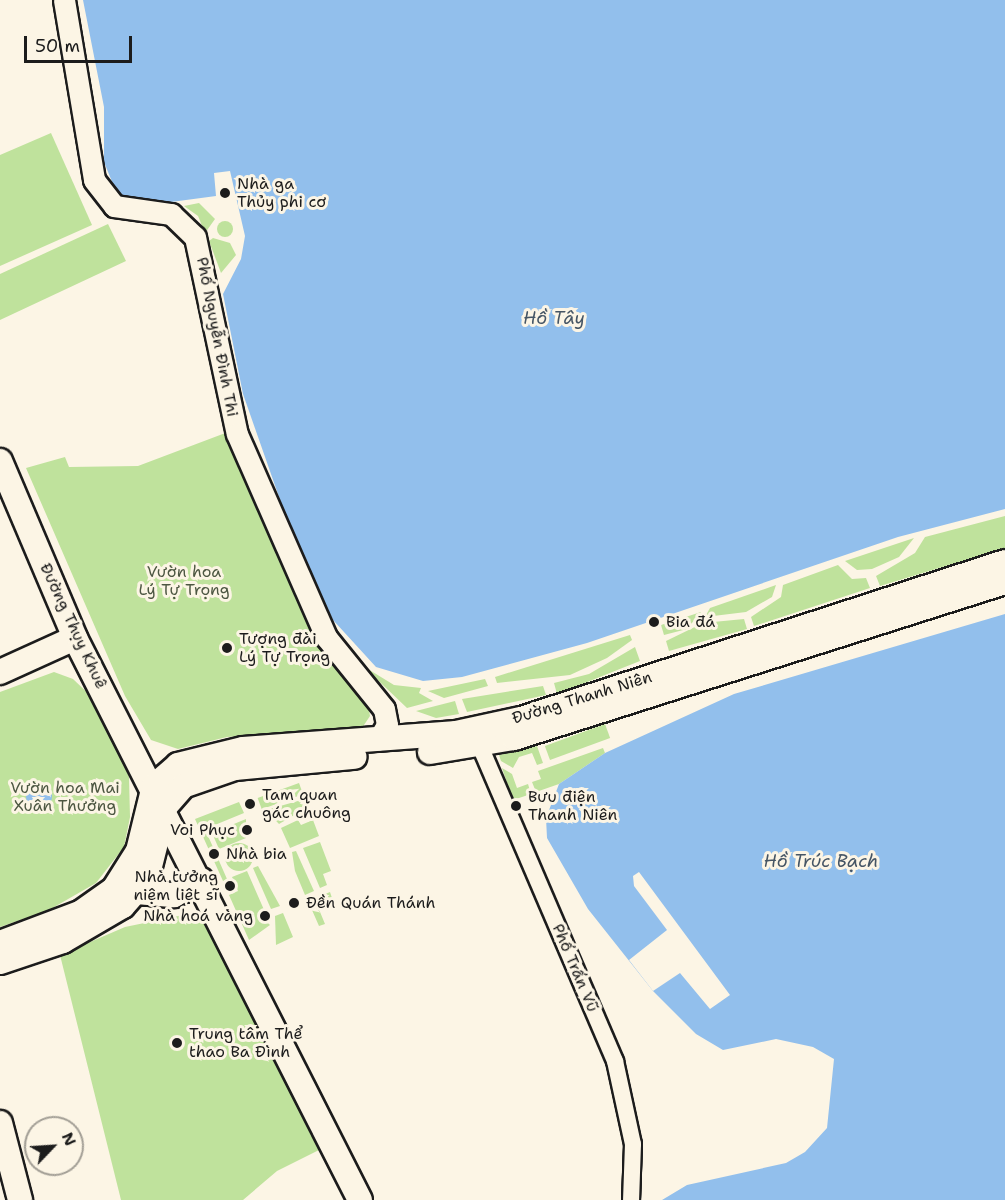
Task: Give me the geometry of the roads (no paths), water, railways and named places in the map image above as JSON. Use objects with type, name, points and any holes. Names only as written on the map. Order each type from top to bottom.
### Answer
[{"type":"main road","name":"Đường Thụy Khuê","points":[[0,461],[75,638],[159,797],[360,1200]]},
{"type":"main road","name":"Đường Thanh Niên","points":[[159,797],[178,765],[226,751],[456,733],[521,718],[1005,562]]},
{"type":"main road","name":"Đường Thanh Niên","points":[[159,797],[235,768],[480,746],[1005,582]]},
{"type":"main road","points":[[0,672],[75,638]]},
{"type":"main road","points":[[0,962],[88,930],[137,892],[156,860],[159,797]]},
{"type":"main road","points":[[0,943],[80,913],[114,889],[138,851],[159,797]]},
{"type":"main road","points":[[137,892],[174,895],[201,880]]},
{"type":"main road","points":[[0,1123],[20,1200]]},
{"type":"street","name":"Phố Nguyễn Đình Thi","points":[[64,0],[94,180],[114,206],[171,214],[195,237],[237,434],[326,637],[384,709],[387,725],[378,740]]},
{"type":"street","name":"Phố Trấn Vũ","points":[[480,746],[615,1061],[633,1144],[631,1200]]},
{"type":"water","name":"Hồ Tây","points":[[83,0],[1005,0],[1005,509],[898,537],[587,643],[462,677],[423,681],[376,667],[333,620],[292,534],[243,394],[223,294],[241,259],[245,236],[230,171],[214,173],[216,196],[171,202],[128,200],[117,194],[104,162],[104,107]]},
{"type":"water","name":"Hồ Trúc Bạch","points":[[1005,614],[1005,1200],[662,1200],[687,1185],[786,1163],[805,1152],[827,1128],[834,1059],[813,1047],[776,1039],[723,1050],[696,1034],[653,991],[588,909],[547,838],[546,818],[559,784],[605,753],[734,694]]},
{"type":"water","points":[[39,783],[48,787],[52,796],[48,805],[39,809],[30,805],[26,796],[30,787]]},
{"type":"place","name":"Nhà ga Thủy phi cơ","points":[[225,193]]},
{"type":"place","name":"Bia đá","points":[[654,622]]},
{"type":"place","name":"Tượng đài Lý Tự Trọng","points":[[227,648]]},
{"type":"place","name":"Tam quan gác chuông","points":[[250,804]]},
{"type":"place","name":"Bưu điện Thanh Niên","points":[[516,806]]},
{"type":"place","name":"Voi Phục","points":[[247,830]]},
{"type":"place","name":"Nhà bia","points":[[214,854]]},
{"type":"place","name":"Nhà tưởng niệm liệt sĩ","points":[[230,886]]},
{"type":"place","name":"Đền Quán Thánh","points":[[294,903]]},
{"type":"place","name":"Nhà hoá vàng","points":[[265,916]]},
{"type":"place","name":"Trung tâm Thể thao Ba Đình","points":[[177,1043]]},
{"type":"park label","name":"Vườn hoa Lý Tự Trọng","points":[[184,581]]},
{"type":"park label","name":"Vườn hoa Mai Xuân Thưởng","points":[[65,797]]}]
